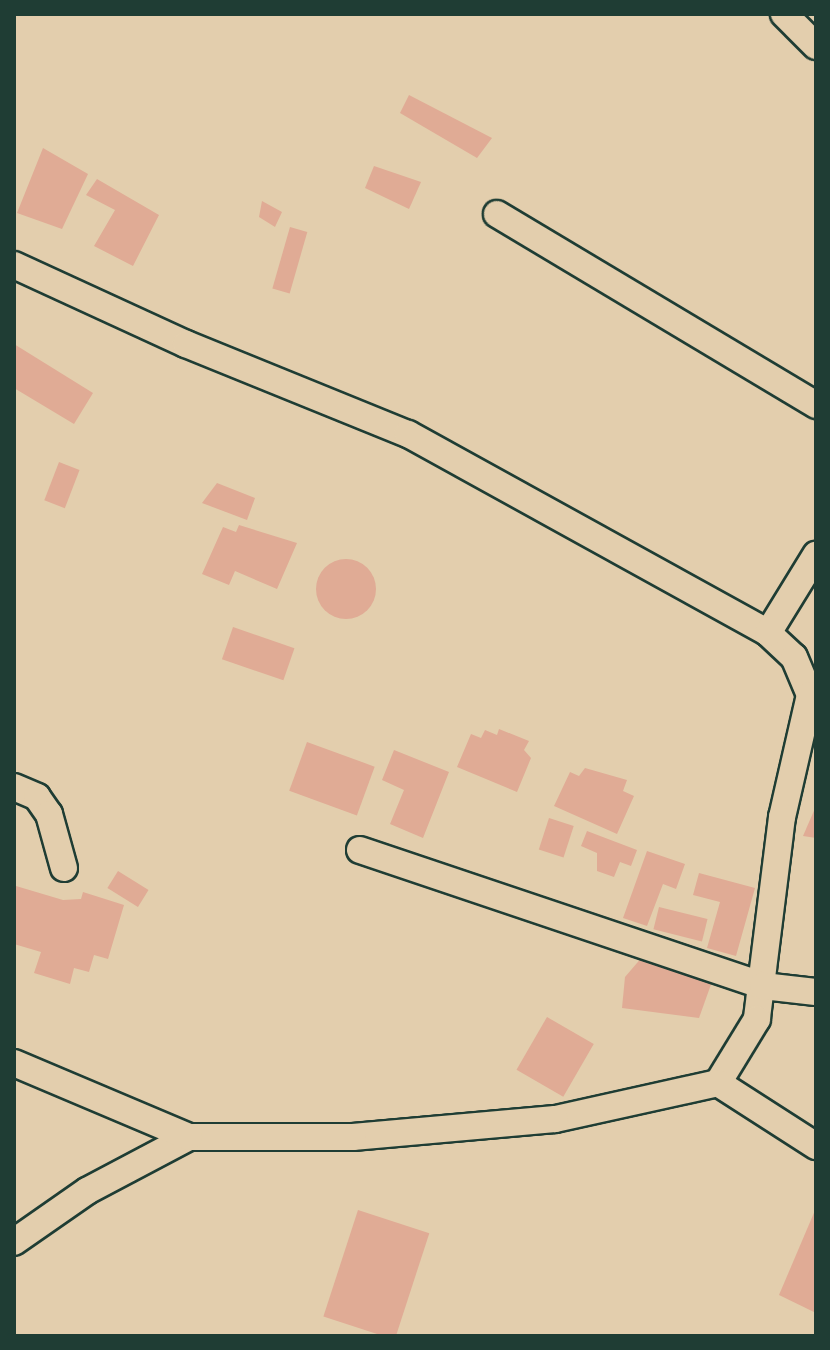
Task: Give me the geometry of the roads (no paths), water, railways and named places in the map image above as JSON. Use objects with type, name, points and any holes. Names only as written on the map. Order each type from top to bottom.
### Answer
[{"type":"street","points":[[784,14],[815,42]]},
{"type":"street","points":[[497,214],[816,405]]},
{"type":"street","points":[[14,265],[186,344],[408,434],[768,633],[801,666],[810,695],[782,817],[757,1019],[718,1083]]},
{"type":"street","points":[[768,633],[816,555]]},
{"type":"street","points":[[14,787],[37,797],[49,814],[64,868]]},
{"type":"street","points":[[360,850],[763,986],[816,992]]},
{"type":"street","points":[[14,1063],[189,1137],[353,1137],[555,1119],[718,1083],[816,1146]]},
{"type":"street","points":[[14,1242],[87,1191],[189,1137]]}]
